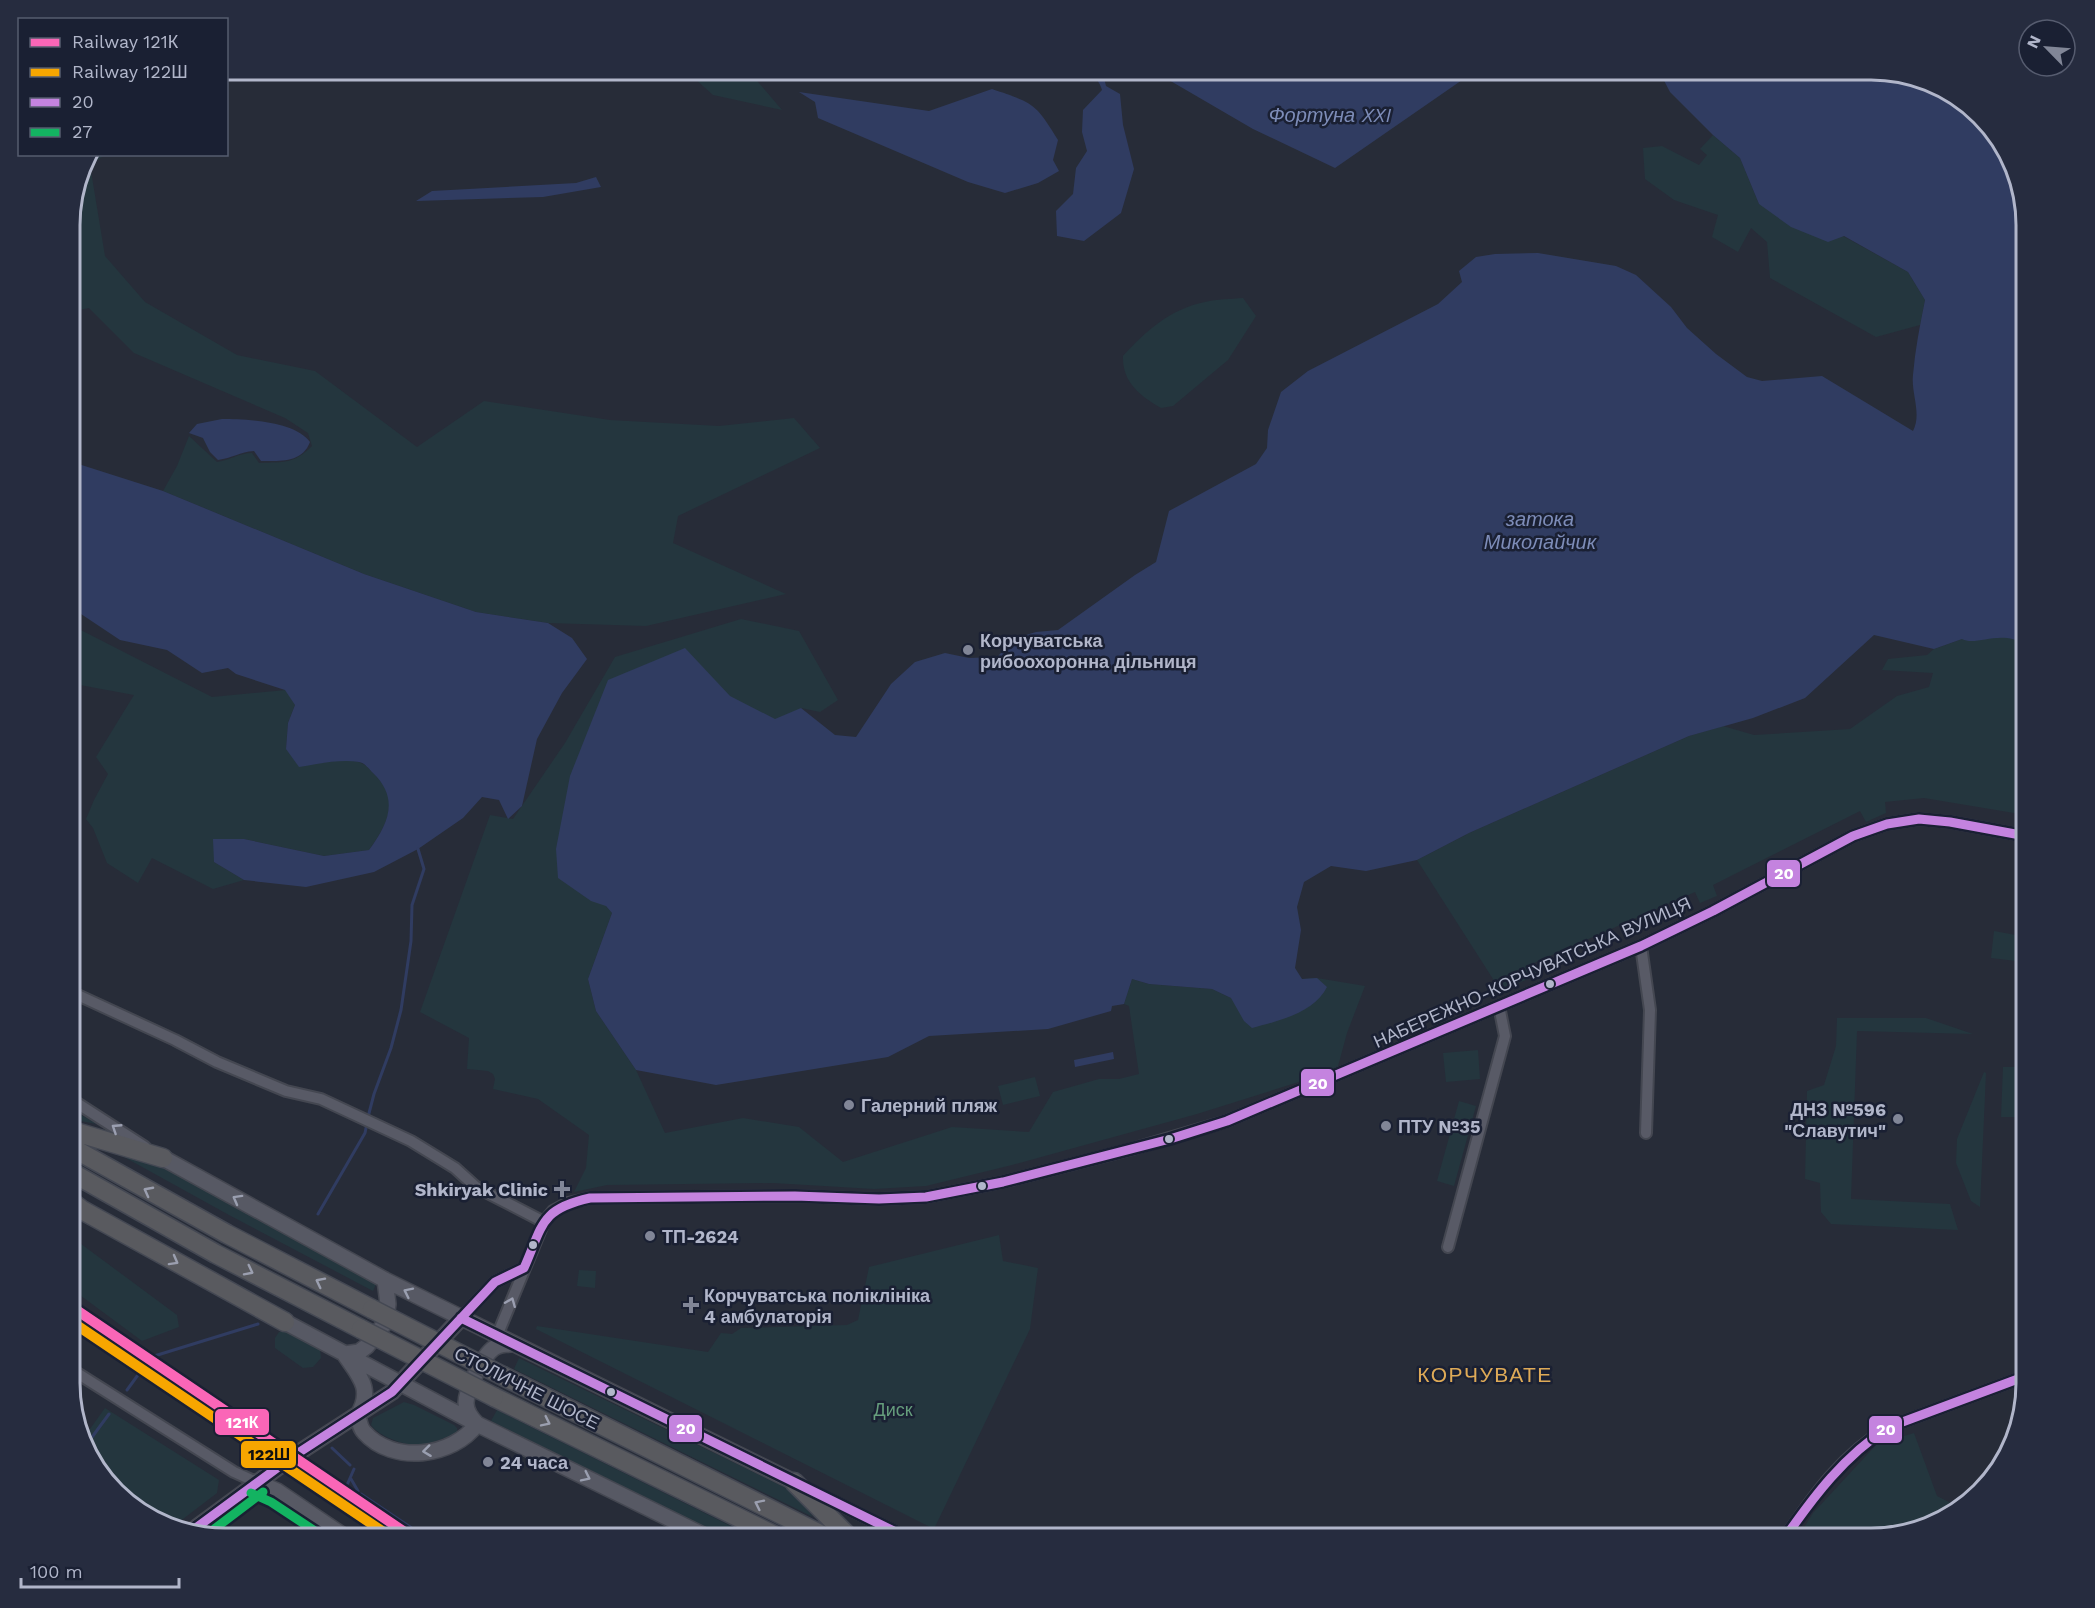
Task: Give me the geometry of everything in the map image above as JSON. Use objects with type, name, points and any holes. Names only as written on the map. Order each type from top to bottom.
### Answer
[{"type":"highway","points":[[80,1133],[163,1158]]},
{"type":"highway","name":"СТОЛИЧНЕ ШОСЕ","points":[[80,1152],[227,1234],[372,1309],[808,1528]]},
{"type":"highway","name":"СТОЛИЧНЕ ШОСЕ","points":[[80,1177],[216,1254],[760,1528]]},
{"type":"highway","points":[[80,1208],[285,1322]]},
{"type":"highway","points":[[794,1482],[840,1528]]},
{"type":"main road","points":[[163,1158],[385,1280],[794,1482]]},
{"type":"main road","points":[[345,1354],[359,1352],[367,1346],[385,1323],[388,1304],[385,1280]]},
{"type":"main road","points":[[198,1526],[256,1482],[401,1384],[461,1318]]},
{"type":"main road","points":[[285,1322],[477,1424],[689,1528]]},
{"type":"main road","points":[[477,1424],[466,1405],[467,1394],[486,1356],[500,1344],[512,1344]]},
{"type":"main road","points":[[345,1354],[364,1385],[364,1403],[358,1415],[365,1433],[381,1445],[398,1451],[413,1452],[447,1448],[470,1433],[477,1424]]},
{"type":"main road","points":[[256,1482],[277,1491],[332,1528]]},
{"type":"street","name":"НАБЕРЕЖНО-КОРЧУВАТСЬКА ВУЛИЦЯ","points":[[544,1222],[553,1211],[590,1198],[795,1196],[879,1199],[926,1197],[1003,1182],[1132,1149],[1227,1121],[1641,946],[1713,911],[1853,836],[1887,824],[1919,819],[1950,822],[2016,834]]},
{"type":"street","points":[[1641,946],[1650,1010],[1646,1133]]},
{"type":"street","points":[[80,997],[286,1092],[321,1100],[368,1120],[420,1146],[455,1168],[476,1187],[544,1222],[497,1336]]},
{"type":"street","points":[[1448,1247],[1504,1036],[1499,1006]]},
{"type":"street","points":[[80,1105],[163,1158]]},
{"type":"street","points":[[461,1318],[495,1282],[524,1268]]},
{"type":"street","points":[[80,1375],[234,1472],[256,1482]]},
{"type":"street","points":[[1792,1528],[1815,1494],[1843,1461],[1871,1437],[1889,1427],[2016,1380]]},
{"type":"street","points":[[794,1482],[888,1528]]},
{"type":"green space","points":[[696,80],[756,80],[782,110],[713,95]]},
{"type":"green space","points":[[1713,135],[1740,158],[1759,204],[1843,236],[1908,272],[1925,300],[1920,325],[1876,337],[1770,278],[1767,242],[1751,228],[1738,252],[1712,237],[1718,215],[1674,200],[1645,179],[1643,148],[1662,146],[1699,165],[1707,155],[1700,149]]},
{"type":"green space","points":[[96,156],[104,156],[93,163]]},
{"type":"green space","points":[[91,170],[105,256],[145,302],[237,355],[315,371],[417,447],[484,401],[610,420],[719,426],[794,418],[820,448],[678,516],[673,543],[786,594],[646,626],[548,623],[476,612],[364,574],[163,491],[177,466],[189,436],[217,462],[252,453],[259,463],[282,462],[300,456],[312,446],[308,433],[285,418],[134,353],[89,308],[80,310],[80,215],[84,187]]},
{"type":"green space","points":[[1243,298],[1256,316],[1228,360],[1173,406],[1161,408],[1139,393],[1129,381],[1123,365],[1123,356],[1159,322],[1192,305],[1214,300]]},
{"type":"green space","points":[[2016,566],[2016,813],[1924,798],[1885,802],[1886,813],[1866,822],[1860,811],[1713,885],[1717,896],[1700,903],[1695,892],[1534,963],[1539,975],[1500,990],[1417,860],[1469,833],[1689,736],[1723,726],[1754,735],[1850,729],[1897,696],[1929,687],[1933,673],[1882,670],[1888,659],[1927,655],[1934,649],[1962,639]]},
{"type":"green space","points":[[741,619],[799,631],[838,700],[820,712],[801,708],[606,906],[612,913],[588,979],[596,1011],[636,1070],[665,1133],[743,1118],[799,1127],[843,1162],[952,1127],[1029,1132],[1053,1092],[1099,1079],[1119,1079],[1139,1074],[1129,1006],[1124,1004],[1132,979],[1149,984],[1212,989],[1231,998],[1299,975],[1302,979],[1317,978],[1365,986],[1347,1033],[1337,1070],[1197,1114],[926,1186],[874,1189],[773,1183],[607,1185],[574,1192],[586,1168],[589,1135],[538,1099],[493,1089],[495,1079],[493,1074],[488,1071],[467,1069],[469,1038],[420,1012],[490,815],[513,819],[565,743],[615,657]]},
{"type":"green space","points":[[80,630],[212,697],[286,690],[295,705],[288,723],[286,748],[299,766],[349,761],[357,762],[368,768],[387,792],[389,811],[382,830],[369,850],[324,856],[244,839],[214,862],[244,880],[213,889],[152,858],[138,883],[107,863],[93,828],[86,819],[108,774],[96,757],[134,695],[80,685]]},
{"type":"green space","points":[[1994,931],[2016,935],[2016,961],[1991,958]]},
{"type":"green space","points":[[1837,1018],[1926,1018],[1973,1034],[1857,1031],[1851,1199],[1950,1204],[1958,1230],[1831,1224],[1821,1212],[1820,1183],[1805,1179],[1807,1091],[1824,1085],[1836,1046]]},
{"type":"green space","points":[[1478,1050],[1480,1079],[1446,1082],[1443,1053]]},
{"type":"green space","points":[[2003,1067],[2016,1067],[2016,1117],[2001,1117]]},
{"type":"green space","points":[[1984,1072],[1986,1073],[1980,1207],[1971,1201],[1956,1163],[1957,1139]]},
{"type":"green space","points":[[1035,1077],[1040,1096],[1003,1105],[998,1086]]},
{"type":"green space","points":[[1459,1101],[1476,1106],[1454,1186],[1437,1181]]},
{"type":"green space","points":[[80,1114],[97,1124],[80,1121]]},
{"type":"green space","points":[[106,1147],[149,1159],[377,1282],[373,1291],[229,1215]]},
{"type":"green space","name":"Диск","points":[[999,1235],[1003,1261],[1038,1268],[1030,1329],[934,1528],[536,1329],[537,1326],[708,1352],[721,1333],[732,1334],[741,1328],[847,1325],[858,1320],[869,1267]]},
{"type":"green space","points":[[80,1243],[177,1315],[179,1327],[142,1341],[80,1295]]},
{"type":"green space","points":[[579,1270],[596,1271],[595,1288],[577,1286]]},
{"type":"green space","points":[[286,1330],[320,1349],[321,1358],[313,1367],[303,1368],[275,1348],[275,1338],[279,1332]]},
{"type":"green space","points":[[519,1358],[782,1486],[796,1495],[813,1517],[514,1369]]},
{"type":"green space","points":[[404,1402],[454,1425],[457,1433],[431,1443],[415,1445],[391,1439],[379,1433],[371,1425],[373,1418]]},
{"type":"green space","points":[[105,1408],[219,1480],[217,1493],[180,1521],[160,1514],[136,1499],[109,1472],[94,1448],[88,1432]]},
{"type":"green space","points":[[497,1410],[735,1528],[704,1528],[491,1421]]},
{"type":"green space","points":[[1914,1433],[1937,1496],[1952,1503],[1935,1514],[1908,1524],[1890,1527],[1804,1528],[1813,1513],[1877,1444]]},
{"type":"water","points":[[1097,80],[1104,80],[1106,86],[1120,94],[1123,125],[1134,169],[1121,213],[1084,241],[1057,236],[1056,211],[1073,194],[1076,168],[1087,151],[1082,132],[1083,110],[1102,90]]},
{"type":"water","name":"Фортуна XXI","points":[[1169,80],[1462,80],[1335,168],[1253,129]]},
{"type":"water","name":"затока Миколайчик","points":[[1664,80],[1899,82],[1935,94],[1959,109],[1980,129],[1991,144],[2001,160],[2011,187],[2016,224],[2016,640],[1998,638],[1968,641],[1962,639],[1934,649],[1874,635],[1805,698],[1753,718],[1689,736],[1469,833],[1417,860],[1366,871],[1331,866],[1304,882],[1297,907],[1301,930],[1295,968],[1302,979],[1317,978],[1327,987],[1321,996],[1304,1010],[1273,1022],[1252,1028],[1244,1021],[1231,998],[1212,989],[1149,984],[1132,979],[1124,1004],[1112,1006],[1111,1011],[1048,1029],[929,1036],[888,1057],[716,1085],[636,1070],[596,1011],[588,979],[612,913],[606,906],[591,901],[558,878],[556,849],[570,776],[608,680],[685,648],[730,696],[775,719],[801,708],[835,735],[856,737],[891,684],[915,662],[945,653],[969,658],[997,657],[1016,638],[1036,632],[1058,630],[1156,562],[1169,511],[1256,464],[1267,448],[1268,430],[1281,392],[1308,371],[1438,304],[1462,282],[1459,271],[1476,257],[1538,253],[1616,266],[1636,275],[1671,307],[1687,328],[1747,377],[1762,381],[1822,376],[1913,431],[1917,417],[1913,375],[1925,300],[1908,272],[1844,236],[1828,242],[1791,227],[1759,204],[1740,158],[1670,92]]},
{"type":"water","points":[[992,89],[1025,101],[1044,118],[1058,140],[1053,160],[1059,171],[1038,183],[1005,193],[968,182],[818,118],[815,102],[799,92],[929,111]]},
{"type":"water","points":[[596,177],[601,187],[543,197],[416,201],[432,191],[576,183]]},
{"type":"water","points":[[222,419],[282,425],[303,435],[310,442],[302,454],[290,459],[261,461],[254,451],[218,460],[210,452],[203,438],[189,433],[197,424]]},
{"type":"water","points":[[80,465],[163,491],[364,574],[476,612],[548,623],[572,638],[587,659],[562,693],[537,739],[522,806],[508,819],[499,800],[482,797],[463,818],[418,849],[374,872],[306,887],[244,880],[214,862],[213,839],[244,839],[324,856],[369,850],[386,821],[388,812],[389,802],[381,783],[367,766],[352,761],[299,767],[286,749],[288,723],[295,705],[285,690],[236,674],[228,668],[202,673],[167,650],[120,640],[80,613]]},
{"type":"water","points":[[1113,1052],[1114,1059],[1075,1067],[1074,1060]]},
{"type":"waterway","points":[[368,1117],[401,1010],[411,941],[412,905],[424,869],[418,849]]},
{"type":"waterway","points":[[318,1214],[365,1133],[367,1123]]},
{"type":"waterway","points":[[127,1390],[151,1357],[258,1324]]},
{"type":"waterway","points":[[91,1439],[109,1414]]},
{"type":"waterway","points":[[332,1448],[350,1465]]},
{"type":"waterway","points":[[347,1485],[354,1469]]},
{"type":"waterway","points":[[351,1479],[358,1491]]},
{"type":"waterway","points":[[361,1494],[412,1528]]},
{"type":"railway","points":[[80,1322],[382,1528]]},
{"type":"rail line","name":"121К","points":[[80,1312],[399,1528]]},
{"type":"rail line","name":"122Ш","points":[[80,1327],[378,1528]]},
{"type":"transit line","name":"20","points":[[198,1526],[292,1457],[392,1392],[495,1282],[524,1268],[545,1221],[561,1208],[574,1202],[590,1198],[795,1196],[879,1199],[926,1197],[1003,1182],[1170,1139],[1227,1121],[1641,946],[1713,911],[1853,836],[1887,824],[1919,819],[1950,822],[2016,834]]},
{"type":"transit line","name":"20","points":[[461,1318],[888,1528]]},
{"type":"transit line","name":"20","points":[[1792,1528],[1844,1464],[1889,1427],[2016,1380]]},
{"type":"transit line","name":"27","points":[[216,1528],[263,1492]]},
{"type":"transit line","name":"27","points":[[251,1493],[271,1502],[310,1528]]},
{"type":"place","name":"Корчуватська рибоохоронна дільниця","points":[[968,650]]},
{"type":"place","name":"Галерний пляж","points":[[849,1105]]},
{"type":"place","name":"ДНЗ №596 \"Славутич\"","points":[[1898,1119]]},
{"type":"place","name":"ПТУ №35","points":[[1386,1126]]},
{"type":"place","name":"Shkiryak Clinic","points":[[562,1189]]},
{"type":"place","name":"ТП-2624","points":[[650,1236]]},
{"type":"place","name":"Корчуватська поліклініка 4 амбулаторія","points":[[691,1305]]},
{"type":"place","name":"24 часа","points":[[488,1462]]},
{"type":"district","name":"КОРЧУВАТЕ","points":[[1485,1374]]}]
